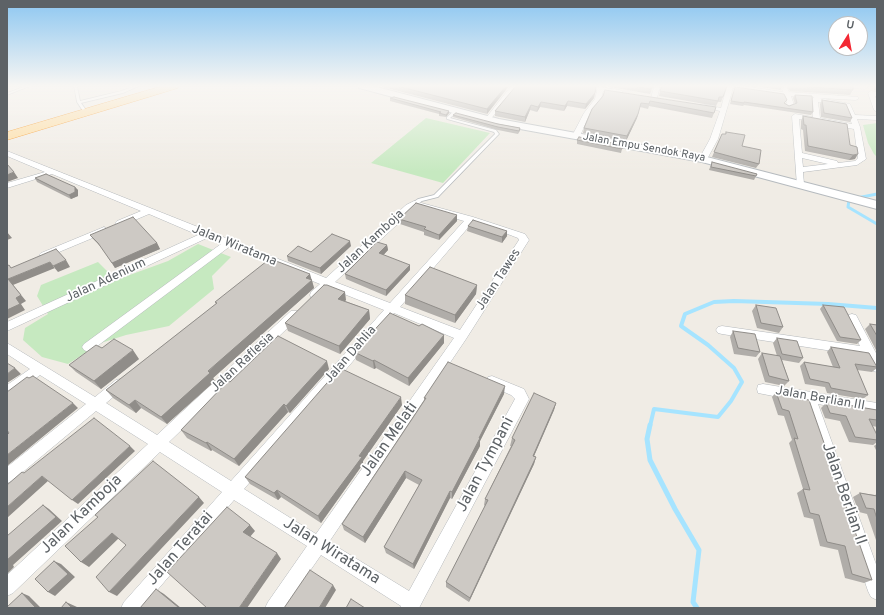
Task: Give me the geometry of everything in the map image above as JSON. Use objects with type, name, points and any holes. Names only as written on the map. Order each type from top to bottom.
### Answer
[{"type":"highway","points":[[7,131],[61,115]]},
{"type":"highway","points":[[7,136],[65,115]]},
{"type":"main road","name":"Jalan Empu Sendok Raya","points":[[471,115],[576,136],[704,159],[874,204]]},
{"type":"street","points":[[488,119],[491,115]]},
{"type":"street","points":[[576,136],[586,115]]},
{"type":"street","points":[[704,159],[714,139],[722,115]]},
{"type":"street","points":[[816,115],[817,120]]},
{"type":"street","points":[[800,184],[795,116],[857,127]]},
{"type":"street","points":[[799,170],[857,163],[862,159],[854,117],[877,118]]},
{"type":"street","name":"Jalan Wiratama","points":[[7,153],[228,244],[462,336]]},
{"type":"street","points":[[798,155],[842,165]]},
{"type":"street","points":[[7,186],[52,172]]},
{"type":"street","name":"Jalan Kamboja","points":[[328,283],[414,204],[508,230]]},
{"type":"street","points":[[35,258],[149,211]]},
{"type":"street","name":"Jalan Dahlia","points":[[232,490],[470,219]]},
{"type":"street","name":"Jalan Tawes","points":[[462,336],[524,240],[522,236],[508,230]]},
{"type":"street","name":"Jalan Adenium","points":[[7,328],[206,235]]},
{"type":"street","points":[[88,347],[228,244]]},
{"type":"street","points":[[258,270],[270,260]]},
{"type":"street","name":"Jalan Raflesia","points":[[158,443],[328,283]]},
{"type":"street","points":[[852,318],[877,367]]},
{"type":"street","points":[[722,330],[870,352]]},
{"type":"street","name":"Jalan Melati","points":[[274,608],[462,336]]},
{"type":"street","name":"Jalan Wiratama","points":[[7,348],[318,544],[410,606]]},
{"type":"street","points":[[444,362],[458,368]]},
{"type":"street","points":[[7,392],[39,369]]},
{"type":"street","points":[[7,476],[131,374]]},
{"type":"street","name":"Jalan Tympani","points":[[410,606],[522,399],[520,393],[480,376]]},
{"type":"street","name":"Jalan Berlian III","points":[[763,389],[877,409]]},
{"type":"street","name":"Jalan Berlian II","points":[[809,397],[877,591]]},
{"type":"street","name":"Jalan Kamboja","points":[[7,587],[158,443]]},
{"type":"street","name":"Jalan Teratai","points":[[130,608],[232,490]]},
{"type":"lane","points":[[414,204],[420,200],[436,196],[497,134],[495,131],[448,118],[452,115]]},
{"type":"green space","points":[[426,118],[490,133],[443,183],[371,163]]},
{"type":"green space","points":[[877,123],[877,157],[868,143],[863,125]]},
{"type":"green space","points":[[198,244],[231,257],[212,276],[214,289],[169,326],[126,335],[101,343],[68,364],[42,357],[23,340],[25,328],[48,314],[37,296],[41,285],[98,262],[116,280],[168,261]]},
{"type":"building","points":[[453,115],[462,115],[520,128],[519,131],[498,127]]},
{"type":"building","points":[[514,115],[526,115],[525,117]]},
{"type":"building","points":[[590,115],[638,115],[627,136],[584,128]]},
{"type":"building","points":[[834,115],[851,115],[852,118]]},
{"type":"building","points":[[803,116],[847,124],[850,145],[857,147],[858,154],[853,155],[808,146],[806,125],[804,125]]},
{"type":"building","points":[[726,132],[745,135],[742,146],[761,150],[759,164],[714,152],[722,134],[726,134]]},
{"type":"building","points":[[579,137],[623,145],[622,149],[577,140]]},
{"type":"building","points":[[712,162],[757,174],[756,176],[711,167]]},
{"type":"building","points":[[7,164],[14,172],[7,175]]},
{"type":"building","points":[[46,174],[75,187],[75,192],[69,195],[35,178]]},
{"type":"building","points":[[416,203],[457,215],[439,235],[424,229],[426,227],[399,219]]},
{"type":"building","points":[[133,217],[157,243],[112,263],[98,243],[90,235]]},
{"type":"building","points":[[473,220],[507,231],[502,237],[468,226]]},
{"type":"building","points":[[332,234],[350,241],[320,268],[287,256],[298,246],[311,252]]},
{"type":"building","points":[[377,242],[387,245],[379,253],[410,265],[386,290],[345,274]]},
{"type":"building","points":[[56,249],[66,260],[53,266],[50,262],[8,279],[21,295],[16,298],[20,304],[7,310],[7,266],[9,265],[11,268]]},
{"type":"building","points":[[267,261],[273,263],[276,261],[310,274],[306,278],[312,280],[208,371],[210,373],[161,417],[135,400],[129,405],[106,390],[217,303],[215,302]]},
{"type":"building","points":[[430,267],[477,285],[455,315],[405,295]]},
{"type":"building","points":[[324,285],[345,292],[338,299],[369,310],[339,346],[285,323]]},
{"type":"building","points":[[756,305],[776,308],[783,327],[761,323]]},
{"type":"building","points":[[823,305],[844,307],[861,340],[840,337]]},
{"type":"building","points":[[390,313],[419,326],[422,324],[444,335],[408,378],[374,360],[373,361],[354,352]]},
{"type":"building","points":[[870,324],[877,325],[877,336]]},
{"type":"building","points":[[733,331],[755,334],[760,352],[738,348]]},
{"type":"building","points":[[278,336],[327,361],[286,406],[284,404],[234,459],[207,442],[206,443],[181,430],[228,381],[230,382]]},
{"type":"building","points":[[777,338],[797,341],[803,358],[782,354]]},
{"type":"building","points":[[114,339],[133,350],[94,381],[69,365],[96,345],[102,348]]},
{"type":"building","points":[[831,347],[869,353],[877,367],[855,364],[868,395],[831,388],[829,383],[810,379],[804,362],[840,368]]},
{"type":"building","points":[[762,353],[780,356],[789,381],[769,376]]},
{"type":"building","points":[[448,362],[505,386],[480,438],[452,492],[450,491],[413,564],[384,547],[422,480],[405,471],[363,537],[342,524],[426,398],[424,398]]},
{"type":"building","points":[[7,363],[15,368],[7,374]]},
{"type":"building","points":[[340,368],[401,397],[359,456],[362,457],[318,516],[277,490],[274,493],[245,477]]},
{"type":"building","points":[[33,376],[73,403],[7,455],[7,435],[9,433],[7,430],[7,392],[27,377],[29,378]]},
{"type":"building","points":[[776,392],[794,395],[795,398],[809,400],[872,580],[852,574],[845,546],[827,542],[819,515],[810,513],[803,489],[810,490],[794,438],[798,439],[789,411],[782,409]]},
{"type":"building","points":[[534,393],[556,403],[533,456],[536,457],[470,598],[446,582],[488,500],[485,499],[515,440],[512,438]]},
{"type":"building","points":[[830,402],[877,410],[877,420],[869,419],[877,435],[877,440],[855,437],[846,416],[830,413],[826,403],[831,403]]},
{"type":"building","points":[[94,418],[130,446],[72,500],[42,476],[7,507],[7,485]]},
{"type":"building","points":[[153,461],[199,497],[109,592],[96,577],[126,545],[112,533],[81,562],[65,546],[98,517],[95,515]]},
{"type":"building","points":[[860,493],[877,496],[877,519],[874,509],[866,508]]},
{"type":"building","points":[[43,505],[56,517],[7,560],[7,536]]},
{"type":"building","points":[[227,507],[250,525],[243,532],[277,553],[239,608],[207,608],[167,572]]},
{"type":"building","points":[[54,561],[68,574],[48,592],[35,579]]},
{"type":"building","points":[[310,570],[333,585],[319,608],[284,608]]},
{"type":"building","points":[[156,589],[178,607],[178,608],[140,608]]},
{"type":"building","points":[[22,593],[35,607],[34,608],[7,608],[7,607]]},
{"type":"building","points":[[351,599],[365,608],[346,608]]},
{"type":"building","points":[[66,602],[72,608],[61,608]]},
{"type":"waterway","points":[[857,198],[877,194]]},
{"type":"waterway","points":[[851,199],[849,200],[848,207],[877,224]]},
{"type":"waterway","points":[[650,426],[654,409],[718,417],[731,401],[742,382],[734,368],[708,345],[681,326],[685,314],[714,302],[734,301],[828,304],[877,308]]},
{"type":"waterway","points":[[650,425],[647,439],[650,460],[675,509],[699,550],[693,602],[697,608]]}]
